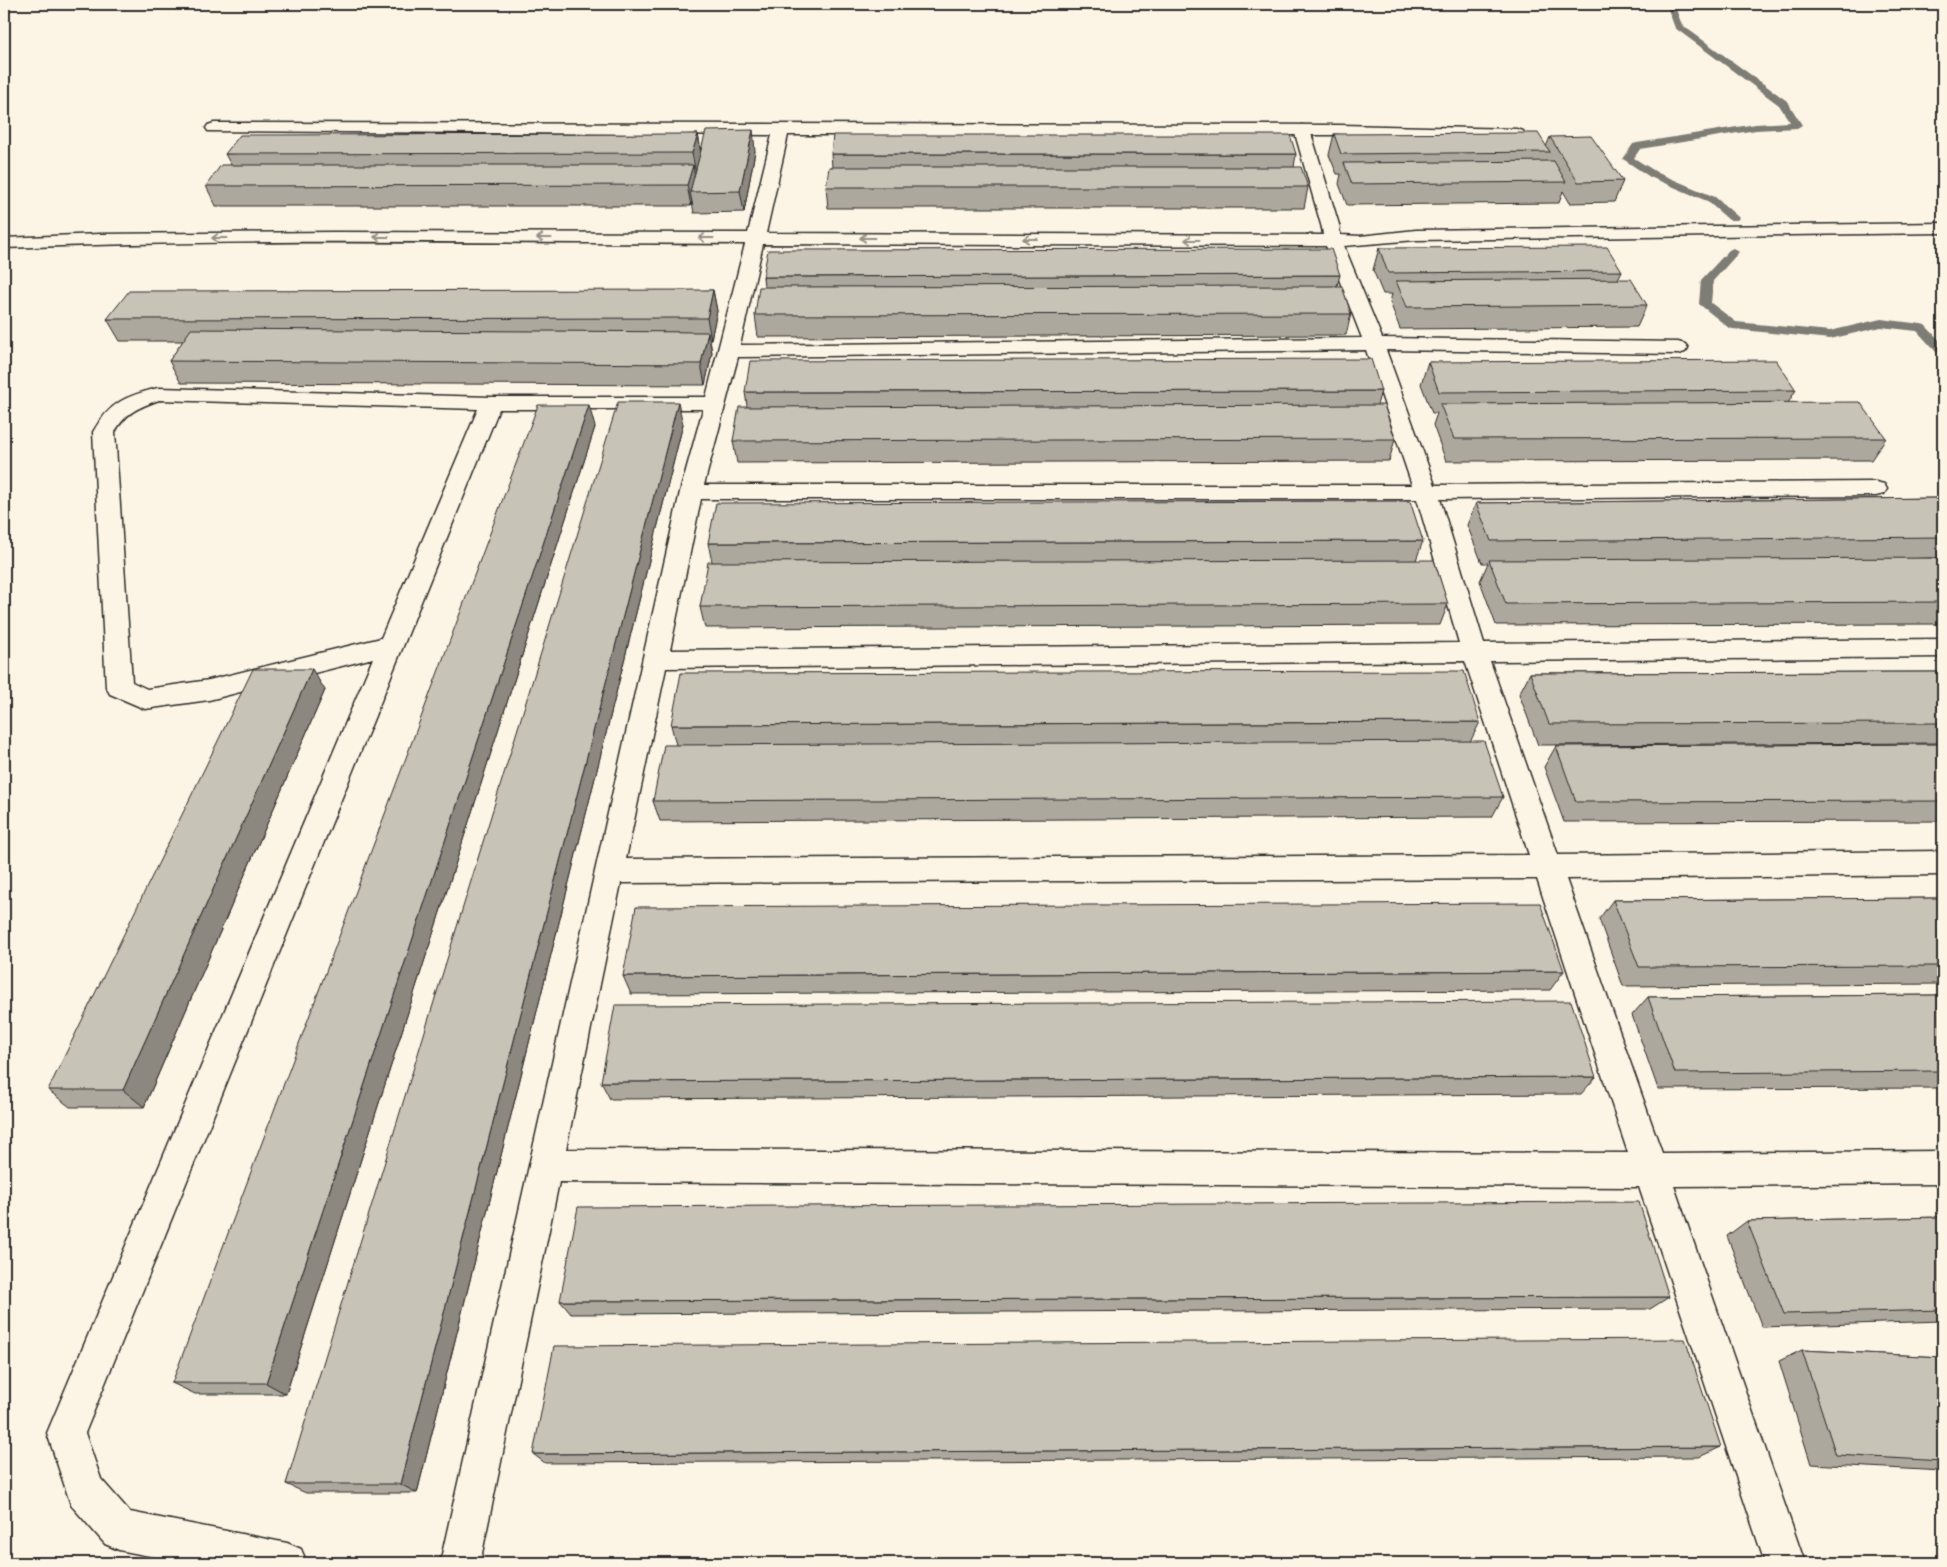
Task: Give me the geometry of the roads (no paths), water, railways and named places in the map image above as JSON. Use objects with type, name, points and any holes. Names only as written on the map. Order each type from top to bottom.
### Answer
[{"type":"street","points":[[214,128],[1302,130],[1535,135]]},
{"type":"street","points":[[460,1563],[691,492],[729,351],[780,130]]},
{"type":"street","points":[[1302,130],[1332,234],[1374,344],[1426,492],[1475,654],[1785,1563]]},
{"type":"street","points":[[4,235],[35,230],[108,225],[1332,234],[1360,241],[1416,235],[1943,228]]},
{"type":"street","points":[[4,243],[100,239],[758,231]]},
{"type":"street","points":[[729,351],[1374,344],[1678,348]]},
{"type":"street","points":[[390,646],[209,690],[144,699],[118,687],[104,432],[111,419],[127,403],[158,394],[491,403],[714,403]]},
{"type":"street","points":[[287,1563],[118,1530],[85,1490],[66,1433],[491,403]]},
{"type":"street","points":[[691,492],[1426,492],[1876,489]]},
{"type":"street","points":[[655,659],[1475,654],[1943,648]]},
{"type":"street","points":[[609,871],[1548,868],[1943,864]]},
{"type":"street","points":[[546,1165],[1650,1170],[1943,1167]]},
{"type":"waterway","points":[[1670,4],[1678,26],[1783,103],[1797,125],[1756,127],[1637,146],[1628,159],[1654,175],[1711,199],[1733,218]]},
{"type":"waterway","points":[[1733,252],[1707,280],[1705,304],[1733,325],[1830,335],[1881,323],[1921,328],[1943,351]]}]
